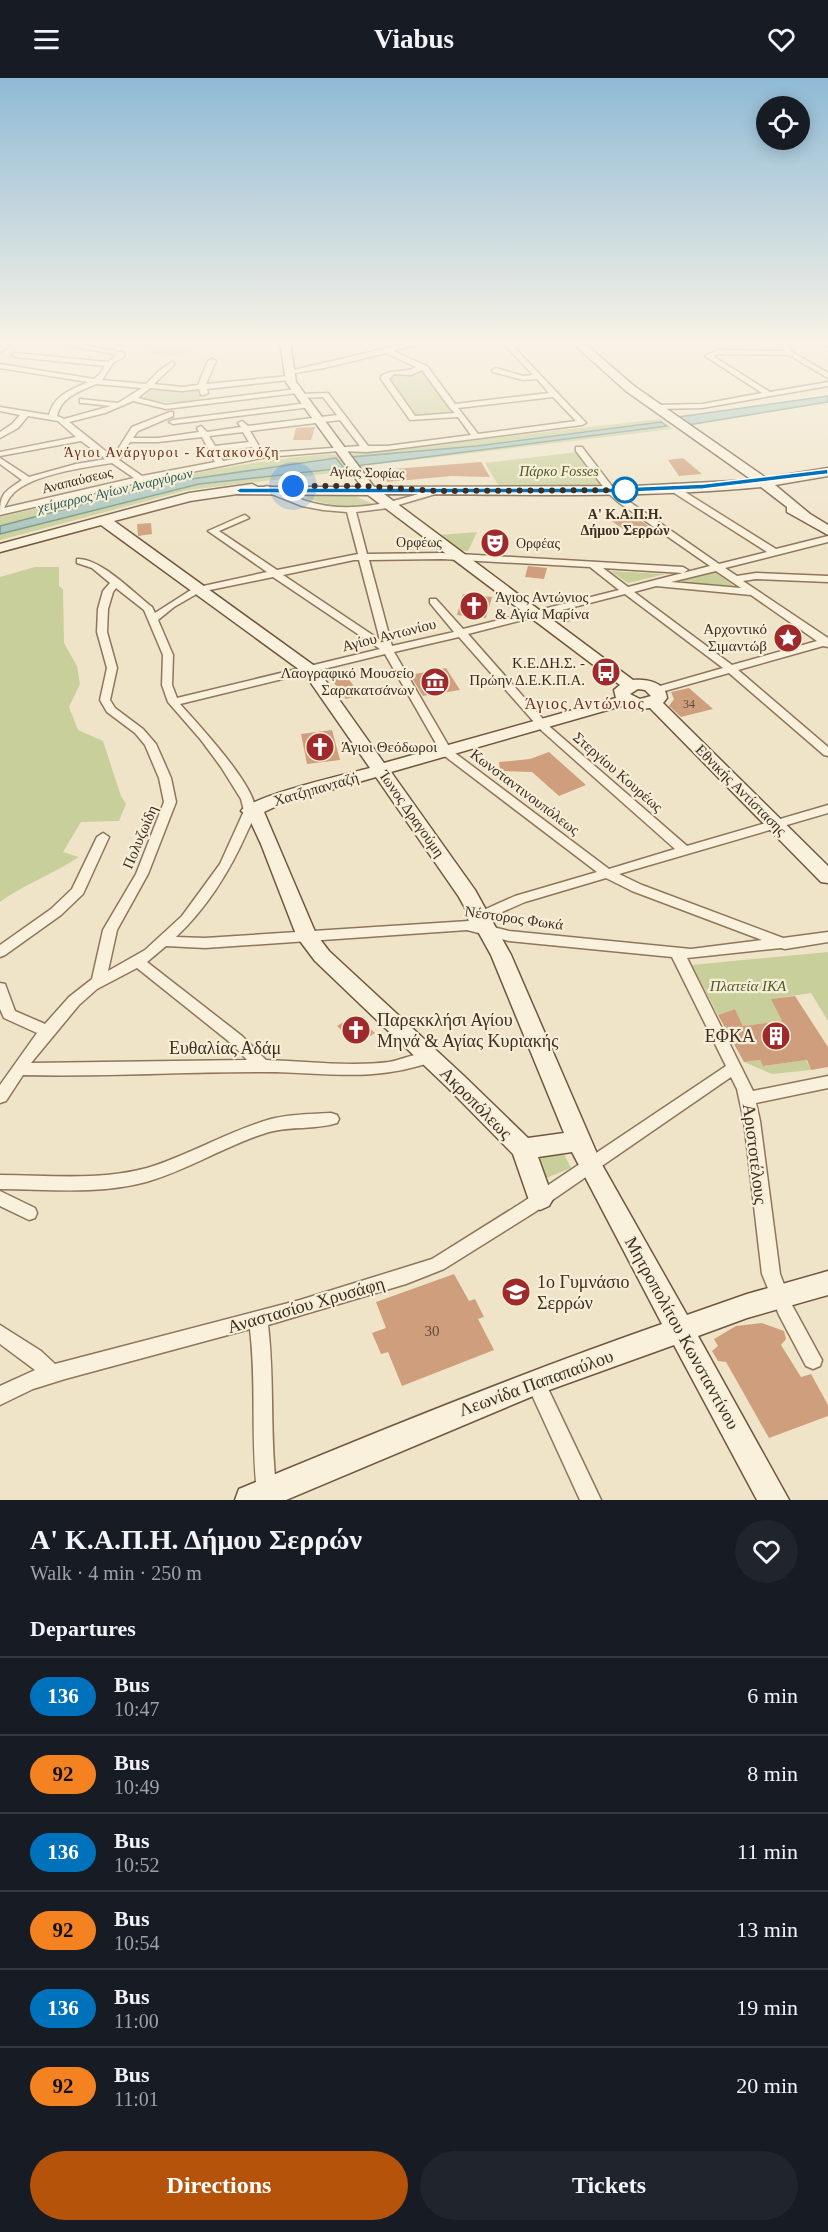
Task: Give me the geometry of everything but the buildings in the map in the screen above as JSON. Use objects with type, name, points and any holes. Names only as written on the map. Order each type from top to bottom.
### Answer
[{"type":"main road","points":[[310,408],[362,481],[388,507],[533,614],[628,692],[638,704],[655,696]]},
{"type":"main road","points":[[659,409],[736,472],[756,481]]},
{"type":"main road","points":[[692,435],[716,447],[788,507],[828,531]]},
{"type":"main road","points":[[727,482],[735,478],[736,472]]},
{"type":"main road","name":"Αγίας Σοφίας","points":[[240,491],[362,481],[430,491],[674,489],[828,472]]},
{"type":"main road","name":"Αγίας Σοφίας","points":[[240,491],[275,491],[293,494],[362,481]]},
{"type":"main road","name":"Αγίας Σοφίας","points":[[703,487],[727,482],[756,481]]},
{"type":"main road","points":[[0,548],[189,497],[240,491]]},
{"type":"main road","name":"Ίωνος Δραγούμη","points":[[104,520],[197,590],[310,670],[382,770],[473,920],[489,932],[585,1154]]},
{"type":"main road","name":"Χατζηπανταζή","points":[[252,810],[269,802],[543,726],[628,692]]},
{"type":"main road","name":"Εθνικής Αντίστασης","points":[[655,696],[828,877]]},
{"type":"main road","name":"Ακροπόλεως","points":[[252,810],[270,844],[307,937],[322,956],[523,1149],[585,1154]]},
{"type":"main road","points":[[523,1149],[540,1199]]},
{"type":"main road","name":"Μητροπολίτου Κωνσταντίνου","points":[[585,1154],[774,1500]]},
{"type":"main road","name":"Λεωνίδα Παπαπαύλου","points":[[262,1498],[398,1437],[535,1382],[779,1296],[828,1283]]},
{"type":"street","points":[[52,416],[55,408]]},
{"type":"street","points":[[65,421],[108,408]]},
{"type":"street","points":[[156,408],[170,414],[196,419],[265,408]]},
{"type":"street","points":[[0,509],[6,494],[28,480],[76,466],[114,460],[130,440],[132,432],[181,408]]},
{"type":"street","points":[[191,408],[220,464]]},
{"type":"street","points":[[234,408],[261,456]]},
{"type":"street","points":[[255,408],[266,426]]},
{"type":"street","points":[[335,408],[367,450]]},
{"type":"street","points":[[406,408],[413,418],[460,415]]},
{"type":"street","points":[[455,408],[476,436]]},
{"type":"street","name":"Αναπαύσεως","points":[[0,509],[11,510],[141,479],[261,456],[367,450],[582,423],[569,408]]},
{"type":"street","points":[[0,409],[52,416],[65,421],[83,438],[141,479]]},
{"type":"street","points":[[0,436],[15,426],[26,413]]},
{"type":"street","points":[[170,414],[180,437]]},
{"type":"street","points":[[130,440],[180,437],[342,417]]},
{"type":"street","points":[[0,454],[83,438]]},
{"type":"street","points":[[212,449],[254,444]]},
{"type":"street","points":[[579,448],[611,491],[827,643]]},
{"type":"street","points":[[0,460],[28,480]]},
{"type":"street","points":[[260,488],[275,491]]},
{"type":"street","points":[[674,489],[774,552]]},
{"type":"street","name":"Αγίας Σοφίας","points":[[293,494],[313,506],[351,510],[388,507],[430,491]]},
{"type":"street","name":"Κωνσταντινουπόλεως","points":[[351,510],[388,650],[446,752],[608,874],[637,888],[785,944],[828,937]]},
{"type":"street","points":[[246,518],[212,531],[388,650]]},
{"type":"street","name":"Αγίου Αντωνίου","points":[[173,702],[461,633],[828,538]]},
{"type":"street","name":"Ορφέως","points":[[153,619],[197,590],[362,556],[454,556],[696,571]]},
{"type":"street","points":[[0,1097],[47,1031],[74,1001],[99,981],[138,962],[166,940],[187,919],[221,873],[252,810],[221,758],[173,702],[167,685],[168,655],[145,606],[94,566],[80,561]]},
{"type":"street","points":[[593,565],[730,669],[828,753]]},
{"type":"street","points":[[736,579],[756,576],[828,579]]},
{"type":"street","name":"Πολυζωίδη","points":[[99,981],[110,930],[142,873],[170,802],[165,778],[150,744],[139,731],[111,710],[105,700],[112,668],[102,632],[103,609],[106,593],[116,583]]},
{"type":"street","points":[[646,584],[753,592]]},
{"type":"street","name":"Στεργίου Κουρέως","points":[[432,601],[543,726],[686,852]]},
{"type":"street","points":[[366,635],[382,630]]},
{"type":"street","points":[[655,696],[730,669],[827,643]]},
{"type":"street","name":"Νέστορος Φωκά","points":[[166,940],[205,943],[307,937],[473,920],[527,897],[686,852],[828,808]]},
{"type":"street","points":[[0,952],[71,900],[86,878],[103,837]]},
{"type":"street","name":"Νέστορος Φωκά","points":[[489,932],[677,953],[703,953],[785,944]]},
{"type":"street","name":"Αριστοτέλους","points":[[677,953],[735,1067],[748,1098],[768,1262],[779,1296],[813,1360]]},
{"type":"street","points":[[138,962],[237,1040],[262,1066]]},
{"type":"street","points":[[0,988],[9,1014],[47,1031]]},
{"type":"street","name":"Ευθαλίας Αδάμ","points":[[19,1069],[262,1066],[385,1068],[411,1065],[429,1057]]},
{"type":"street","name":"Αναστασίου Χρυσάφη","points":[[0,1396],[52,1374],[258,1320],[384,1283],[438,1264],[540,1199],[585,1154],[735,1067]]},
{"type":"street","points":[[748,1098],[828,1082]]},
{"type":"street","points":[[0,1182],[81,1184],[128,1179],[171,1167],[272,1125],[303,1120],[331,1119]]},
{"type":"street","points":[[0,1198],[29,1213]]},
{"type":"street","points":[[258,1320],[262,1361],[262,1498]]},
{"type":"street","points":[[0,1333],[34,1357],[52,1374]]},
{"type":"street","points":[[535,1382],[591,1500]]},
{"type":"green space","points":[[409,408],[450,408],[454,414],[415,417]]},
{"type":"green space","points":[[660,419],[673,429],[361,468],[351,454]]},
{"type":"green space","name":"Πάρκο Fosses","points":[[578,452],[602,484],[595,487],[500,488],[485,463]]},
{"type":"green space","points":[[330,454],[337,455],[349,471],[188,490],[0,540],[0,517],[205,471]]},
{"type":"green space","points":[[314,494],[355,496],[373,504],[359,507],[339,505],[303,497]]},
{"type":"green space","points":[[477,532],[468,551],[460,551],[439,535]]},
{"type":"green space","points":[[35,567],[59,567],[59,586],[63,589],[64,643],[77,666],[80,684],[69,707],[78,730],[103,741],[121,796],[126,804],[119,821],[81,822],[63,852],[79,857],[0,902],[0,577]]},
{"type":"green space","points":[[610,571],[665,574],[628,583]]},
{"type":"green space","points":[[715,572],[734,586],[676,582]]},
{"type":"green space","name":"Πλατεία ΙΚΑ","points":[[828,952],[828,1021],[811,993],[772,999],[782,1021],[743,1026],[735,1009],[718,1015],[692,965]]},
{"type":"green space","points":[[760,1060],[763,1066],[806,1060],[811,1070],[772,1074],[744,1062]]},
{"type":"green space","points":[[562,1150],[571,1168],[539,1181],[528,1160]]},
{"type":"water","points":[[740,408],[789,408],[688,425],[678,417]]},
{"type":"water","points":[[661,422],[667,426],[356,466],[351,457],[477,446]]},
{"type":"water","points":[[336,458],[344,468],[199,484],[0,534],[0,526],[164,483]]},
{"type":"bus line","name":"136","points":[[240,491],[611,491],[703,487],[828,472]]},
{"type":"place","name":"Α' Κ.Α.Π.Η. Δήμου Σερρών","points":[[625,490]]},
{"type":"place","name":"Ορφέας","points":[[495,543]]},
{"type":"place","name":"Άγιος Αντώνιος & Αγία Μαρίνα","points":[[474,606]]},
{"type":"place","name":"Αρχοντικό Σιμαντώβ","points":[[788,638]]},
{"type":"place","name":"Κ.Ε.ΔΗ.Σ. - Πρώην Δ.Ε.Κ.Π.Α.","points":[[606,672]]},
{"type":"place","name":"Λαογραφικό Μουσείο Σαρακατσάνων","points":[[435,682]]},
{"type":"place","name":"Άγιοι Θεόδωροι","points":[[320,747]]},
{"type":"place","name":"Παρεκκλήσι Αγίου Μηνά & Αγίας Κυριακής","points":[[356,1030]]},
{"type":"place","name":"ΕΦΚΑ","points":[[776,1036]]},
{"type":"place","name":"1ο Γυμνάσιο Σερρών","points":[[516,1292]]},
{"type":"district","name":"Άγιοι Ανάργυροι - Κατακονόζη","points":[[172,452]]},
{"type":"district","name":"Άγιος Αντώνιος","points":[[585,703]]},
{"type":"route","points":[[293,486],[366,486],[424,491],[634,490],[625,490]]},
{"type":"water label","name":"χείμαρρος Αγίων Αναργύρων","points":[[115,490]]}]
